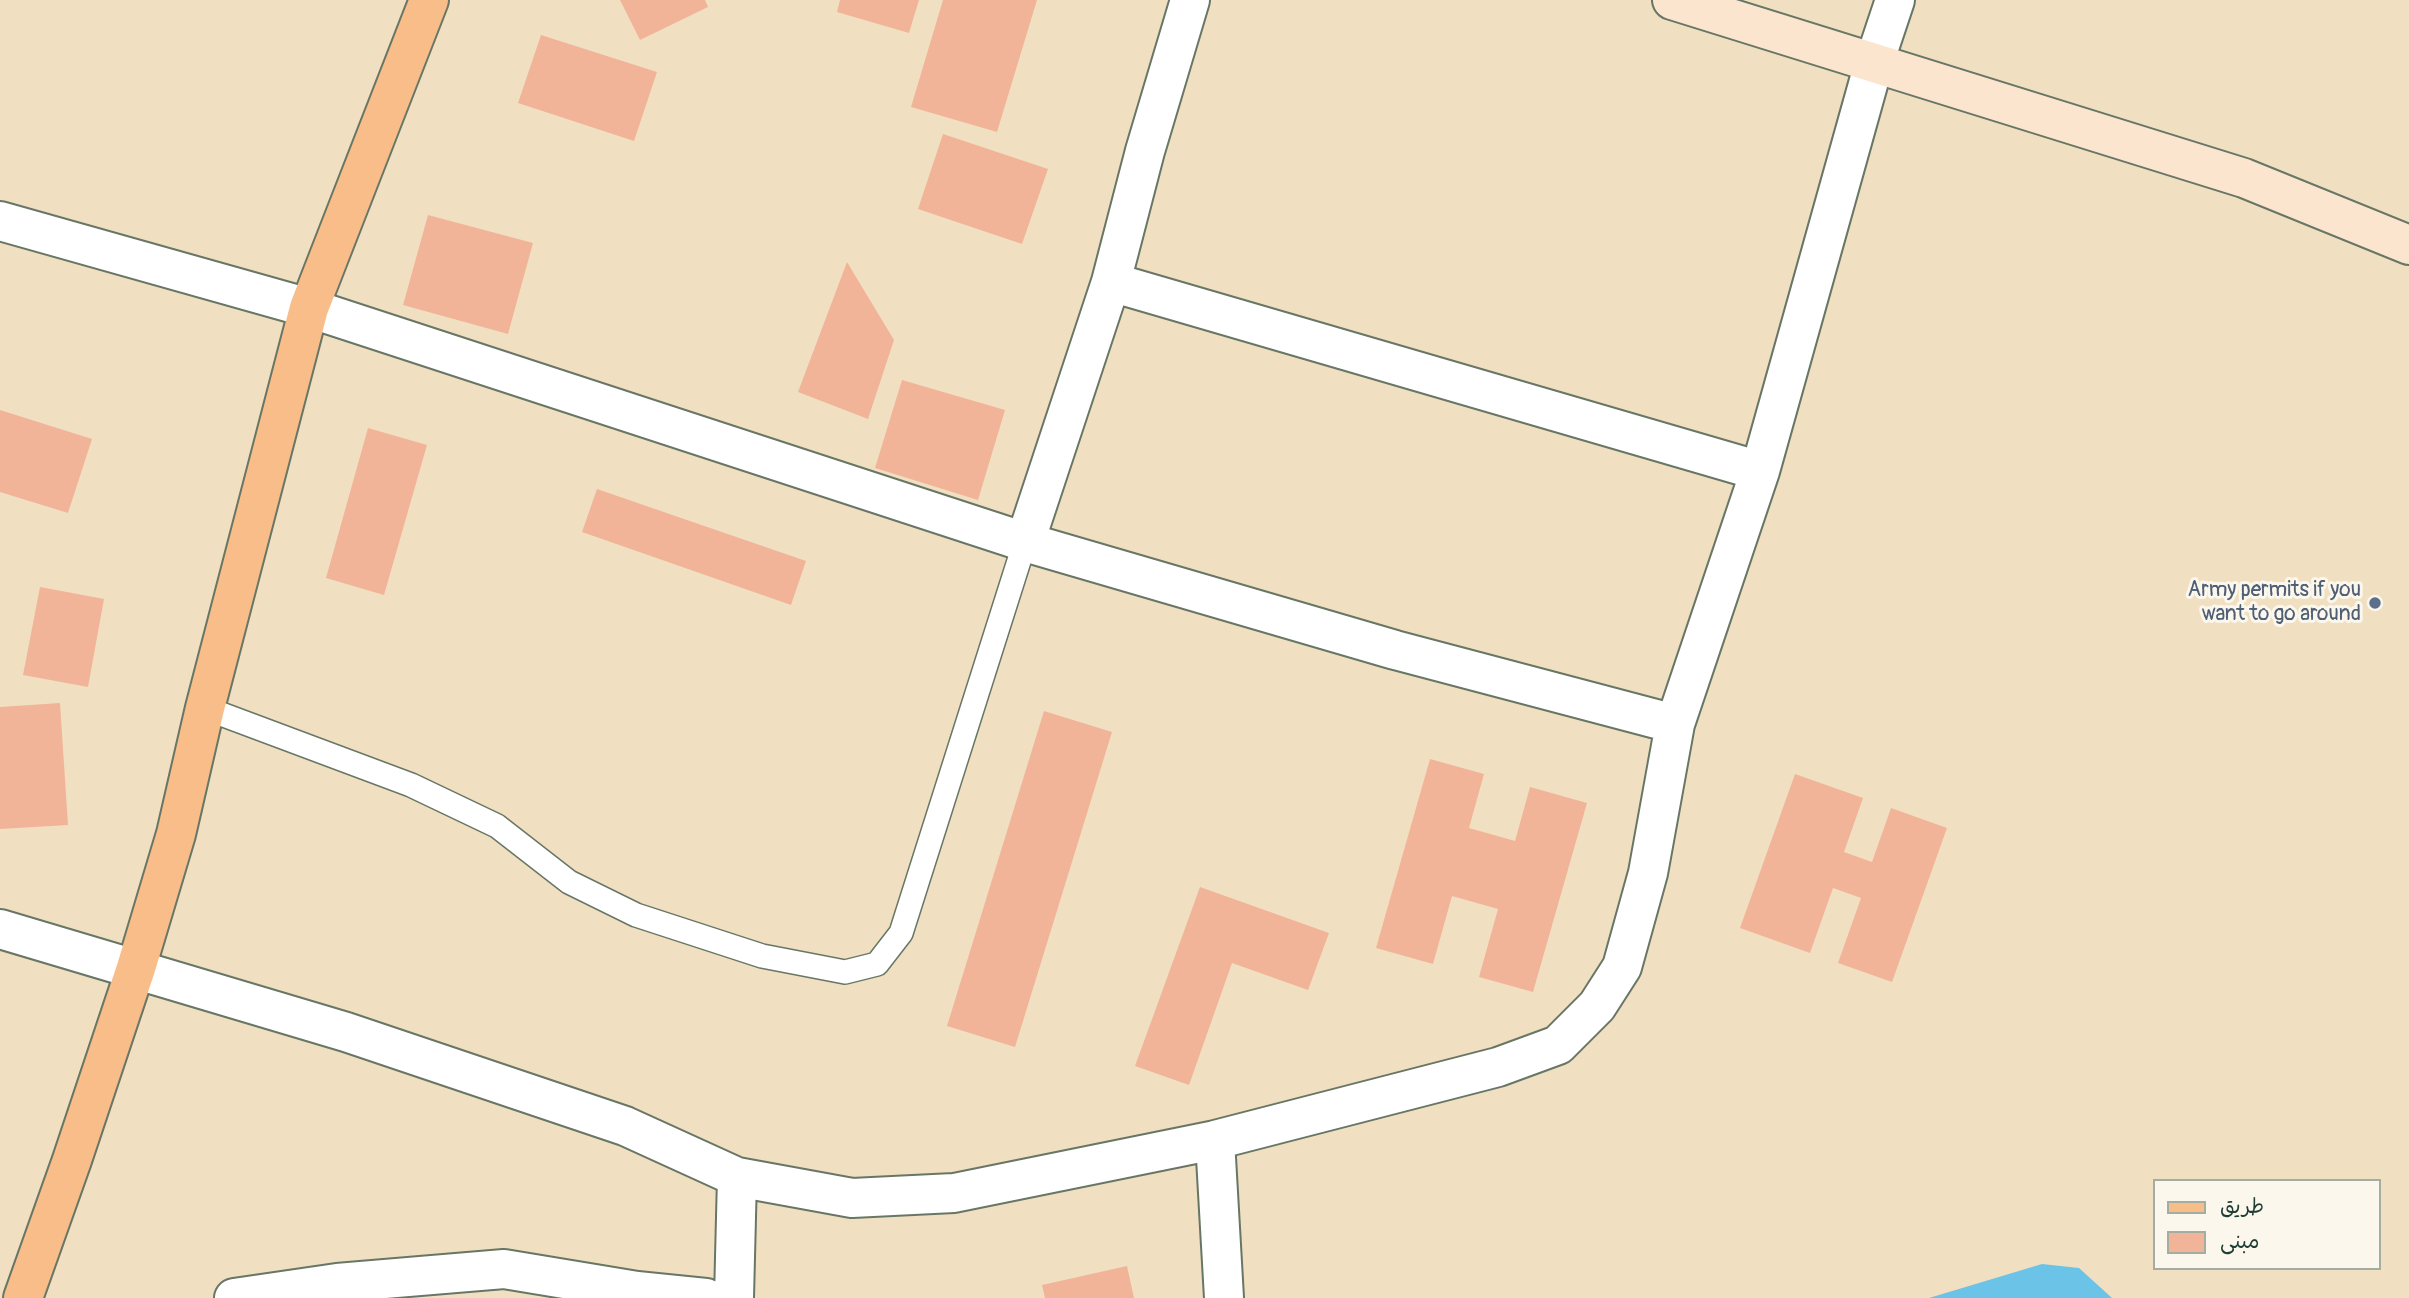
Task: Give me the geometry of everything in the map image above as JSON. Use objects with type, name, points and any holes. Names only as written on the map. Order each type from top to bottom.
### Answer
[{"type":"main road","points":[[23,1298],[136,968],[176,834],[205,708],[309,308],[429,0]]},
{"type":"street","points":[[1026,542],[1111,282],[1145,152],[1190,0]]},
{"type":"street","points":[[1672,0],[2244,178],[2409,246]]},
{"type":"street","points":[[0,929],[346,1032],[625,1126],[737,1177],[852,1198],[954,1193],[1215,1140],[1499,1067],[1558,1045],[1597,1006],[1622,967],[1648,873],[1675,724],[1760,471],[1874,63],[1895,0]]},
{"type":"street","points":[[0,221],[309,308],[1026,542],[1395,650],[1675,724]]},
{"type":"street","points":[[1111,282],[1760,471]]},
{"type":"street","points":[[1215,1140],[1224,1298]]},
{"type":"street","points":[[734,1298],[737,1177]]},
{"type":"street","points":[[234,1298],[337,1283],[504,1269],[637,1292],[706,1298]]},
{"type":"lane","points":[[205,708],[411,785],[498,826],[569,881],[636,915],[762,956],[845,972],[877,964],[901,933],[1026,542]]},
{"type":"water","points":[[2042,1264],[2079,1268],[2112,1298],[1929,1298]]},
{"type":"building","points":[[620,0],[705,0],[708,7],[640,40]]},
{"type":"building","points":[[840,0],[919,0],[909,33],[837,12]]},
{"type":"building","points":[[943,0],[1037,0],[997,132],[911,107]]},
{"type":"building","points":[[541,35],[657,72],[634,141],[518,103]]},
{"type":"building","points":[[943,134],[1048,169],[1022,244],[918,209]]},
{"type":"building","points":[[428,215],[533,243],[508,334],[403,305]]},
{"type":"building","points":[[847,262],[894,340],[868,419],[798,392]]},
{"type":"building","points":[[902,380],[1005,410],[978,500],[875,468]]},
{"type":"building","points":[[0,410],[92,439],[68,513],[0,492]]},
{"type":"building","points":[[368,428],[427,445],[384,595],[326,578]]},
{"type":"building","points":[[597,489],[806,561],[791,605],[582,532]]},
{"type":"building","points":[[40,587],[104,599],[88,687],[23,675]]},
{"type":"building","points":[[60,703],[68,825],[0,829],[0,707]]},
{"type":"building","points":[[1044,711],[1112,732],[1015,1047],[947,1026]]},
{"type":"building","points":[[1430,759],[1484,774],[1469,828],[1515,841],[1530,787],[1587,803],[1533,992],[1479,977],[1498,909],[1452,896],[1433,964],[1376,948]]},
{"type":"building","points":[[1795,774],[1863,798],[1844,852],[1872,862],[1891,808],[1947,828],[1892,982],[1838,963],[1861,898],[1833,888],[1810,953],[1740,928]]},
{"type":"building","points":[[1200,887],[1329,933],[1308,990],[1232,963],[1189,1085],[1135,1066]]},
{"type":"building","points":[[1127,1266],[1134,1298],[1045,1298],[1042,1285]]},
{"type":"place","name":"Army permits if you want to go around","points":[[2375,603]]}]
